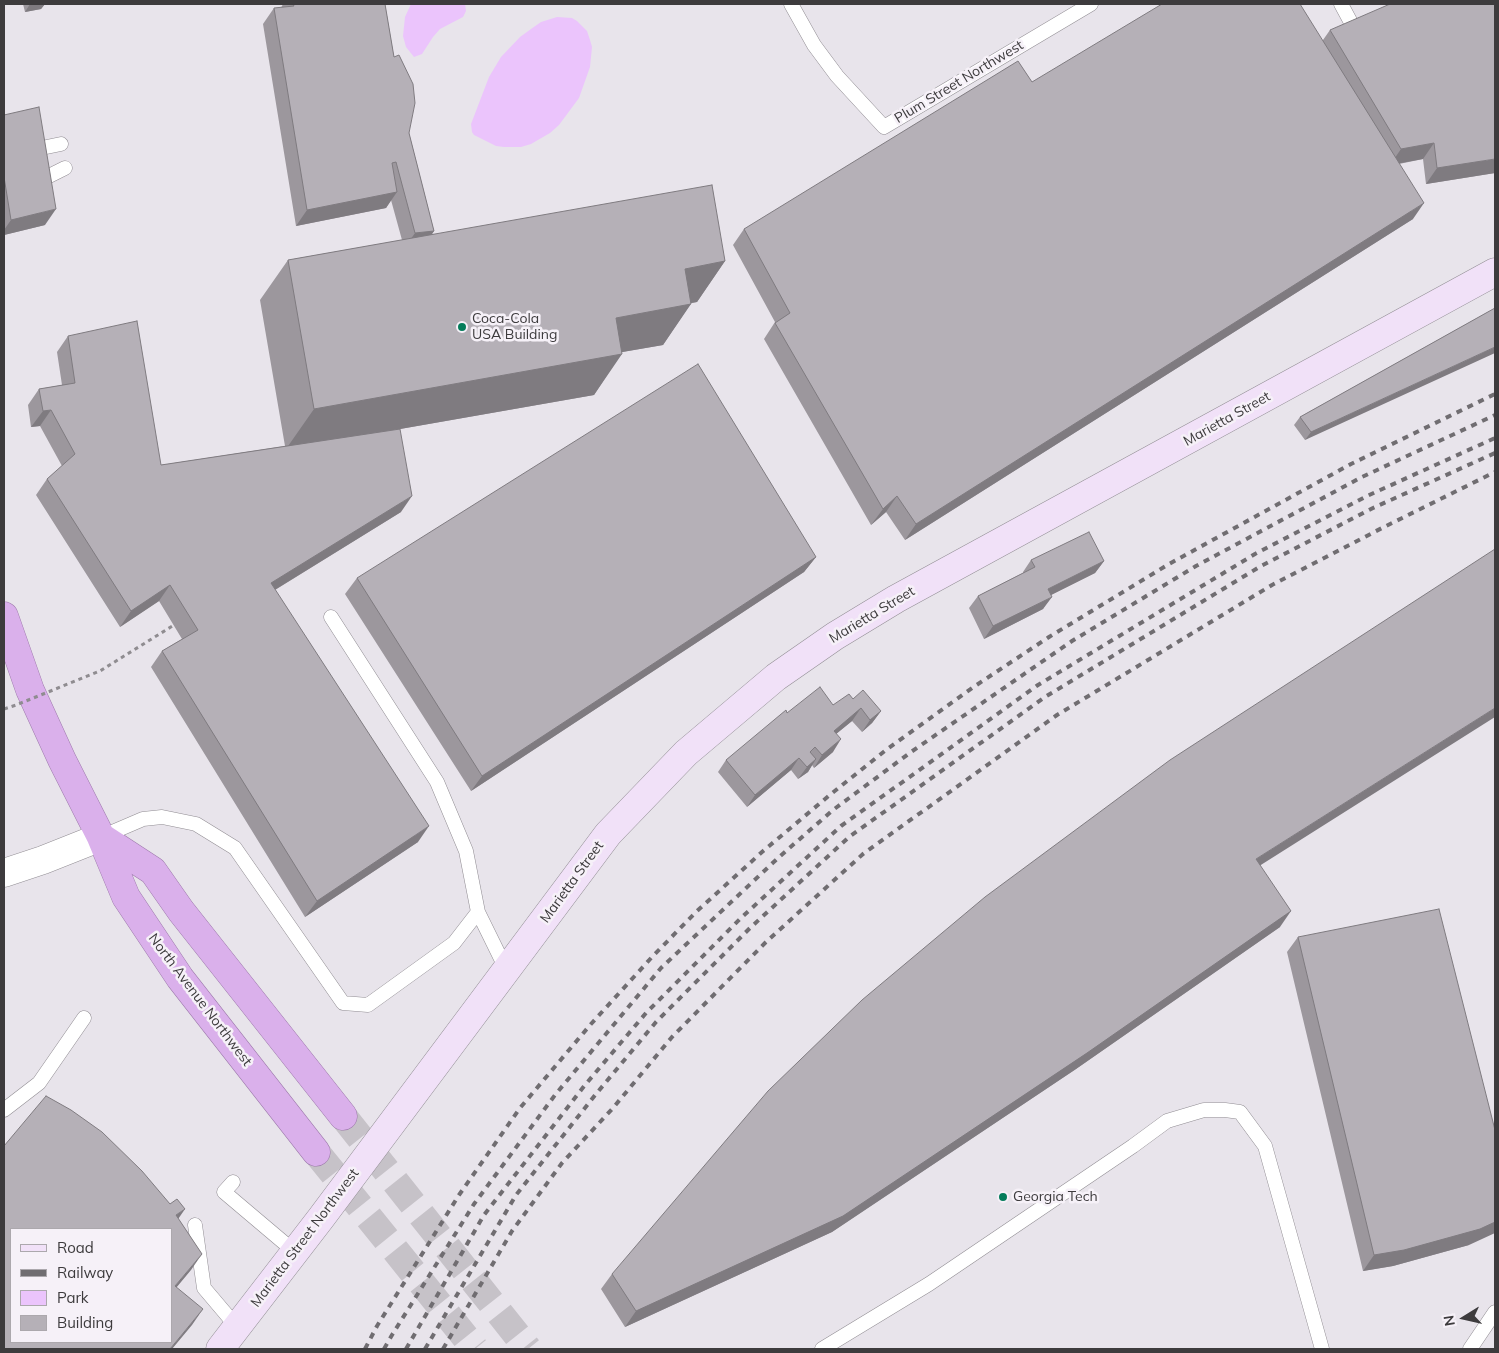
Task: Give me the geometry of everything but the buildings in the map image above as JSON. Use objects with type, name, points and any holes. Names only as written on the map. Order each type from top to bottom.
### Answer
[{"type":"highway","name":"North Avenue Northwest","points":[[4,616],[30,690],[62,760],[101,837],[126,897],[180,978],[316,1152]]},
{"type":"highway","name":"North Avenue Northwest","points":[[101,837],[153,871],[181,911],[343,1116]]},
{"type":"main road","name":"Marietta Street","points":[[389,1127],[608,834],[686,753],[776,678],[835,636],[896,599],[1495,272]]},
{"type":"main road","name":"Marietta Street Northwest","points":[[220,1349],[389,1127]]},
{"type":"street","points":[[4,873],[101,837]]},
{"type":"lane","name":"Plum Street Northwest","points":[[791,4],[814,45],[831,68],[884,127],[1091,4]]},
{"type":"lane","points":[[1341,4],[1355,30]]},
{"type":"lane","points":[[32,150],[61,144]]},
{"type":"lane","points":[[37,182],[65,168]]},
{"type":"lane","points":[[331,616],[437,782],[466,851],[478,912],[507,971]]},
{"type":"lane","points":[[101,837],[143,819],[162,817],[196,824],[235,848],[343,1003],[368,1005],[454,943],[478,912]]},
{"type":"lane","points":[[4,1110],[39,1083],[84,1018]]},
{"type":"lane","points":[[822,1349],[929,1284],[1167,1121],[1204,1110],[1240,1112],[1265,1146],[1322,1349]]},
{"type":"lane","points":[[233,1182],[224,1192],[295,1252]]},
{"type":"lane","points":[[196,1225],[204,1288],[237,1327]]},
{"type":"lane","points":[[1470,1349],[1495,1312]]},
{"type":"path","points":[[4,709],[16,706],[100,671],[174,626]]},
{"type":"green space","points":[[411,4],[465,4],[466,11],[463,17],[440,29],[422,54],[414,57],[406,47],[403,36],[405,17]]},
{"type":"green space","points":[[557,17],[572,18],[577,21],[587,31],[592,47],[590,67],[579,98],[559,125],[550,133],[531,144],[521,147],[496,146],[474,135],[471,124],[489,77],[501,57],[520,37],[531,29],[541,22]]},
{"type":"tunnel","points":[[343,1116],[528,1349]]},
{"type":"tunnel","points":[[316,1152],[475,1349]]},
{"type":"railway","points":[[365,1349],[377,1326],[459,1195],[520,1108],[591,1024],[652,957],[696,912],[762,852],[886,750],[972,688],[1049,637],[1169,564],[1351,464],[1495,394]]},
{"type":"railway","points":[[384,1349],[474,1204],[555,1095],[661,968],[778,858],[833,810],[911,752],[1072,641],[1196,566],[1362,477],[1495,415]]},
{"type":"railway","points":[[406,1349],[484,1215],[585,1085],[646,1013],[741,918],[841,826],[1038,685],[1255,554],[1367,496],[1495,438]]},
{"type":"railway","points":[[425,1349],[516,1195],[596,1094],[656,1022],[750,928],[849,837],[1045,697],[1261,566],[1373,508],[1495,453]]},
{"type":"railway","points":[[443,1349],[512,1231],[562,1163],[613,1108],[672,1037],[765,943],[863,854],[1057,715],[1272,585],[1495,472]]},
{"type":"place","name":"Coca-Cola USA Building","points":[[462,327]]},
{"type":"place","name":"Georgia Tech","points":[[1003,1197]]}]
